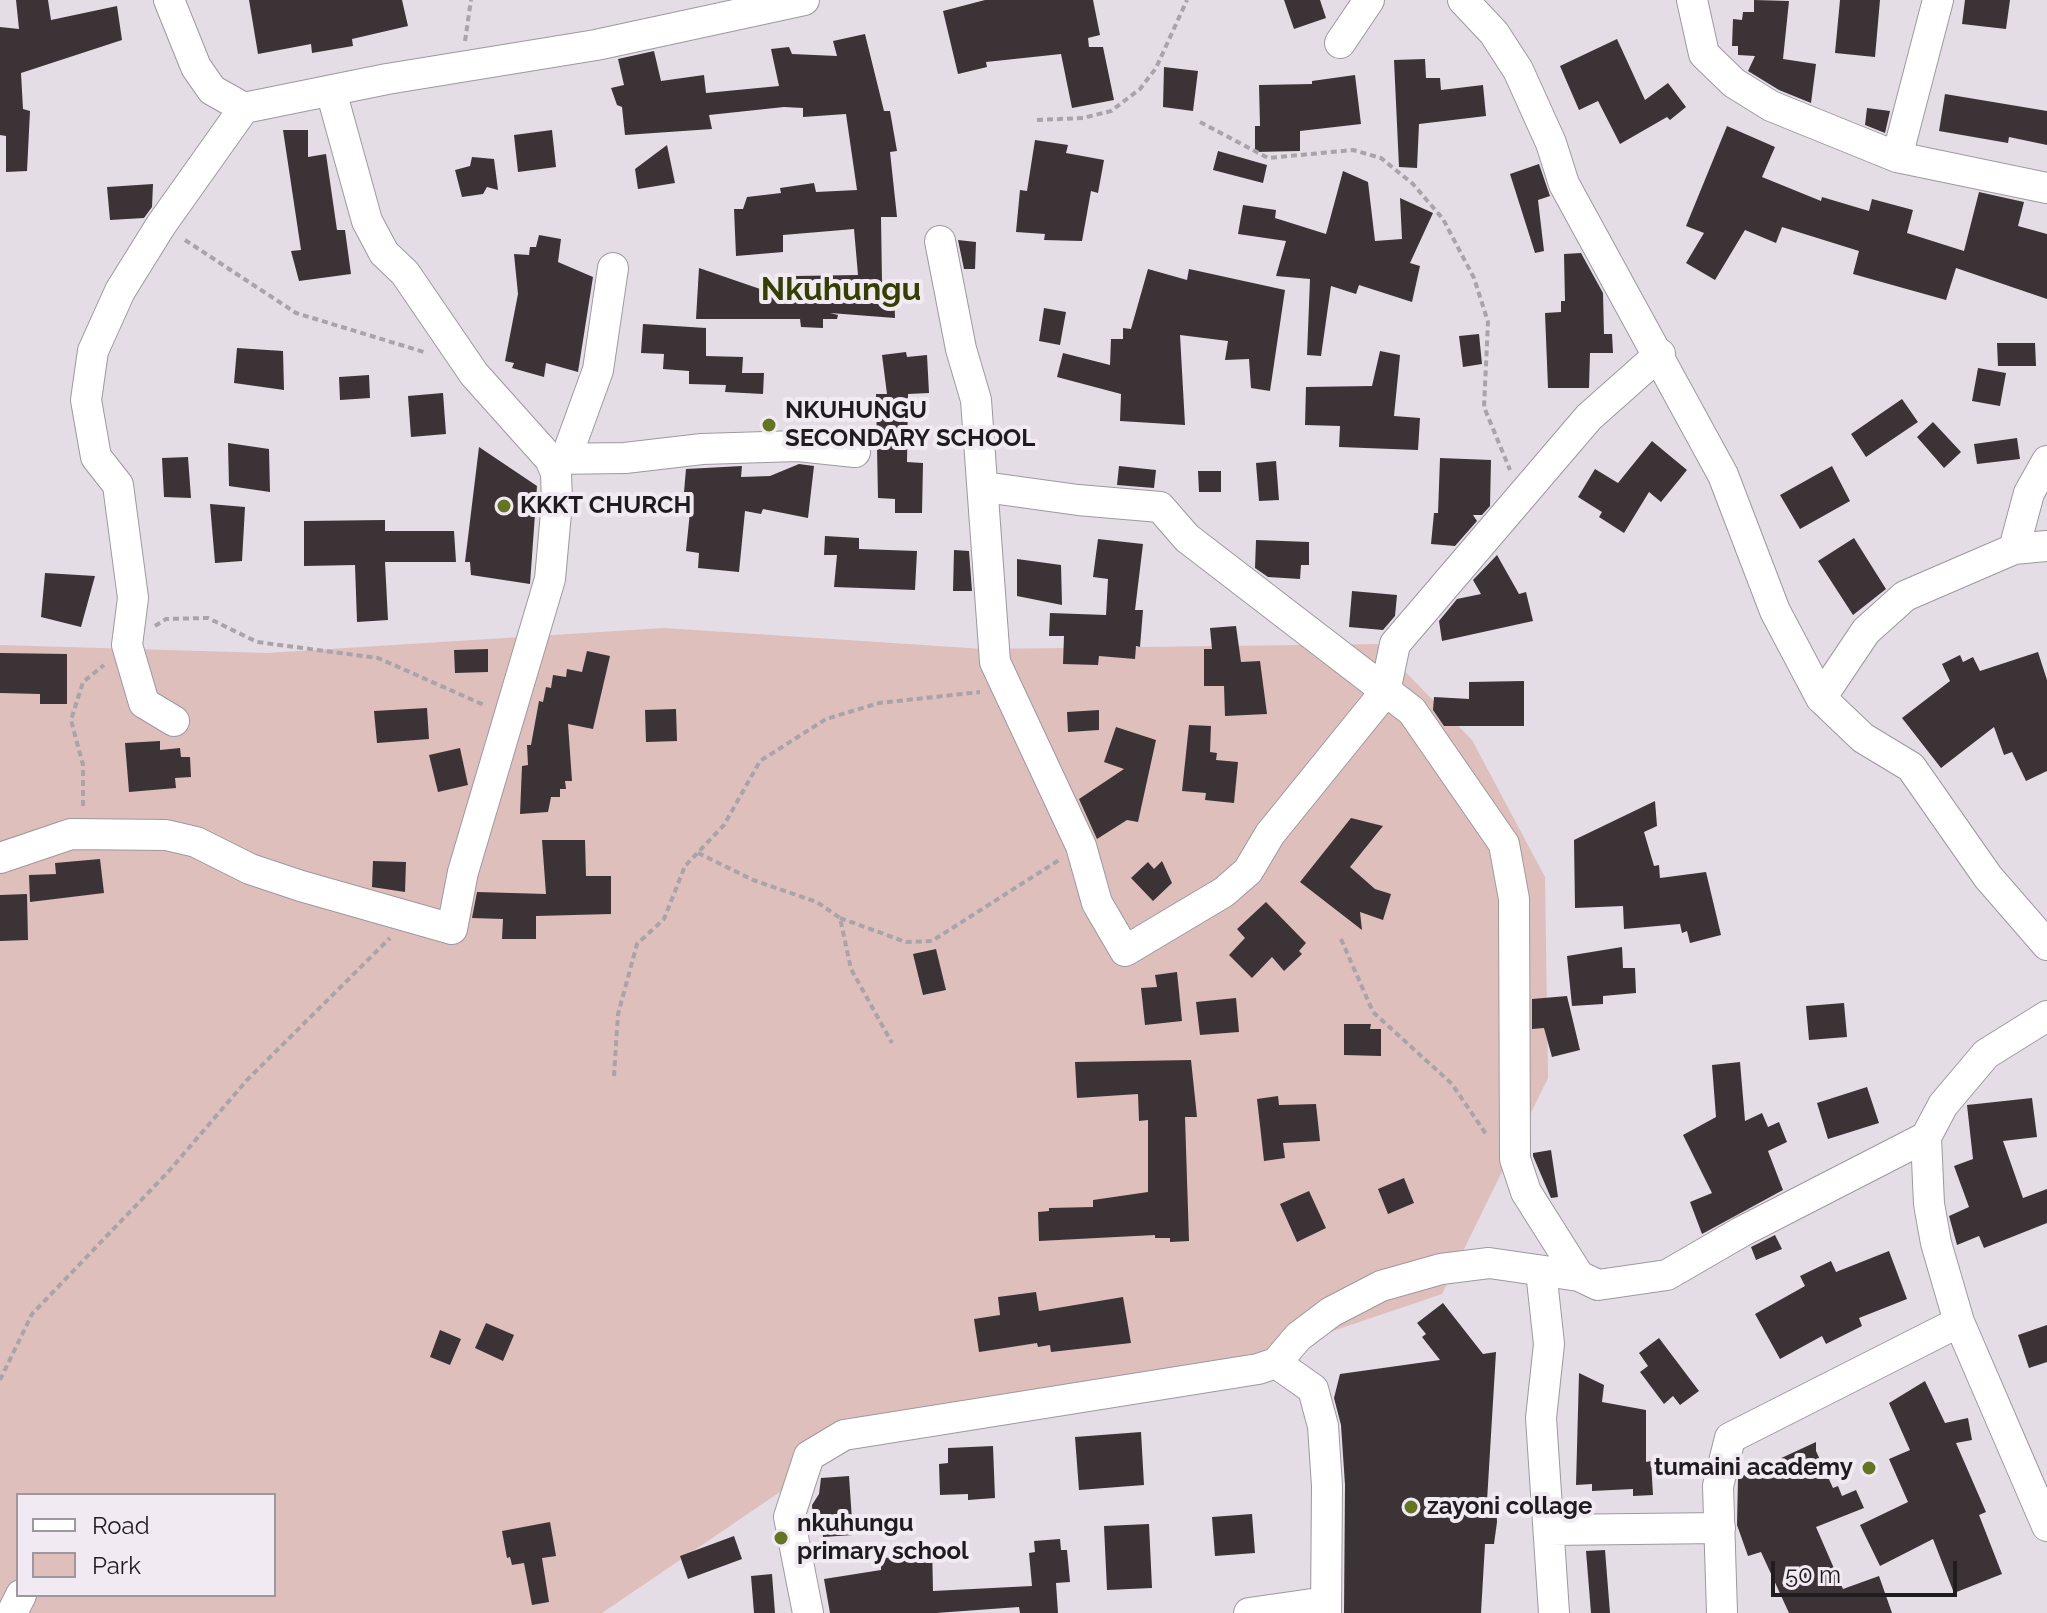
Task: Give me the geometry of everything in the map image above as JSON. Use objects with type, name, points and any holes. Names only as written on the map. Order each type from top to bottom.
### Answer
[{"type":"street","points":[[169,0],[196,67],[212,90],[244,108],[596,45],[804,0]]},
{"type":"street","points":[[1340,43],[1369,0]]},
{"type":"street","points":[[1463,0],[1494,33],[1518,70],[1551,143],[1564,184],[1660,354],[1723,475],[1775,611],[1821,698],[1863,738],[1911,767],[1988,877],[2047,945]]},
{"type":"street","points":[[1692,0],[1704,54],[1741,88],[1771,106],[1897,157],[2047,188]]},
{"type":"street","points":[[1897,157],[1938,0]]},
{"type":"street","points":[[331,91],[367,221],[384,253],[405,273],[474,374],[558,458],[625,458],[702,449],[798,446],[855,452]]},
{"type":"street","points":[[174,721],[144,703],[127,645],[133,598],[118,485],[96,457],[86,400],[93,351],[120,291],[161,225],[244,108]]},
{"type":"street","points":[[940,241],[961,349],[976,400],[984,487],[990,635],[1005,690],[1081,846],[1097,903],[1125,951],[1224,892],[1248,871],[1270,834],[1385,692],[1395,644],[1589,417],[1660,354]]},
{"type":"street","points":[[0,858],[71,834],[144,834],[196,842],[262,873],[452,929],[463,872],[550,579],[558,458],[598,370],[613,268]]},
{"type":"street","points":[[2014,549],[2029,493],[2047,461]]},
{"type":"street","points":[[984,487],[1160,507],[1187,538],[1412,711],[1504,844],[1514,899],[1513,1125],[1518,1168],[1526,1192],[1579,1276]]},
{"type":"street","points":[[1821,698],[1866,631],[1905,596],[2014,549],[2047,546]]},
{"type":"street","points":[[2047,1016],[1986,1054],[1943,1105],[1926,1137],[1934,1230],[1959,1322],[2047,1526]]},
{"type":"street","points":[[808,1613],[789,1517],[809,1456],[844,1435],[1258,1369],[1276,1363],[1298,1337],[1331,1312],[1381,1286],[1466,1264],[1579,1276],[1598,1285],[1667,1275],[1741,1232],[1926,1137]]},
{"type":"street","points":[[1541,1271],[1549,1344],[1541,1418],[1554,1613]]},
{"type":"street","points":[[1722,1613],[1718,1486],[1730,1438],[1959,1322]]},
{"type":"street","points":[[1249,1613],[1326,1608],[1327,1486],[1323,1426],[1313,1389],[1276,1363]]},
{"type":"street","points":[[1549,1530],[1720,1528]]},
{"type":"path","points":[[461,67],[471,0]]},
{"type":"path","points":[[1037,120],[1083,118],[1111,111],[1140,89],[1156,68],[1187,0]]},
{"type":"path","points":[[1200,122],[1268,158],[1353,150],[1381,158],[1413,184],[1443,219],[1474,278],[1488,322],[1484,407],[1523,497]]},
{"type":"path","points":[[161,225],[296,313],[405,343],[433,356]]},
{"type":"path","points":[[71,834],[85,800],[83,765],[71,720],[83,682],[127,645],[166,619],[208,618],[257,642],[378,658],[509,716]]},
{"type":"path","points":[[614,1076],[618,1014],[637,944],[664,919],[685,866],[724,825],[760,761],[826,719],[879,703],[1005,690]]},
{"type":"path","points":[[698,853],[753,880],[817,902],[840,918],[906,942],[932,941],[1081,846]]},
{"type":"path","points":[[0,1380],[32,1314],[169,1171],[247,1080],[412,916]]},
{"type":"path","points":[[840,918],[851,969],[892,1043]]},
{"type":"path","points":[[1341,939],[1373,1012],[1452,1084],[1467,1101],[1484,1131],[1518,1168]]},
{"type":"green space","points":[[664,628],[984,649],[1378,644],[1472,740],[1545,877],[1548,1078],[1442,1294],[1153,1392],[877,1426],[602,1613],[0,1613],[0,645],[267,653]]},
{"type":"building","points":[[16,0],[48,0],[51,20],[117,6],[122,40],[21,73],[23,109],[30,111],[27,171],[6,172],[6,136],[0,135],[0,27],[19,29]]},
{"type":"building","points":[[249,0],[402,0],[408,26],[352,39],[353,46],[312,53],[311,44],[258,54]]},
{"type":"building","points":[[985,0],[1093,0],[1100,35],[1088,38],[1089,47],[1103,47],[1114,100],[1072,108],[1061,54],[986,62],[987,67],[958,74],[943,11]]},
{"type":"building","points":[[1284,0],[1320,0],[1326,18],[1294,29]]},
{"type":"building","points":[[1754,0],[1789,1],[1783,59],[1816,64],[1811,103],[1779,90],[1748,71],[1755,56],[1738,55],[1738,46],[1732,46],[1733,19],[1742,20],[1743,12],[1754,12]]},
{"type":"building","points":[[1840,0],[1880,0],[1875,57],[1835,53]]},
{"type":"building","points":[[1965,0],[2010,0],[2006,29],[1962,24]]},
{"type":"building","points":[[865,34],[884,111],[890,111],[897,151],[890,152],[897,217],[881,217],[882,282],[894,283],[895,318],[830,313],[838,315],[837,319],[823,319],[823,328],[801,327],[800,319],[696,319],[699,268],[798,302],[796,276],[858,275],[854,229],[783,235],[783,252],[736,256],[734,209],[743,209],[747,197],[781,193],[780,188],[814,183],[816,192],[857,190],[846,114],[803,117],[803,108],[784,107],[709,115],[712,129],[625,135],[622,107],[617,105],[611,88],[624,85],[618,59],[654,51],[661,81],[704,75],[706,93],[779,86],[771,49],[789,47],[792,54],[837,56],[833,41]]},
{"type":"building","points":[[1617,39],[1645,100],[1668,83],[1686,107],[1670,120],[1667,117],[1620,144],[1598,101],[1579,110],[1560,66]]},
{"type":"building","points":[[1425,59],[1426,78],[1440,78],[1441,90],[1483,85],[1486,116],[1419,124],[1417,168],[1399,167],[1394,60]]},
{"type":"building","points":[[1164,67],[1198,71],[1193,111],[1163,107]]},
{"type":"building","points":[[1355,75],[1361,124],[1300,131],[1300,151],[1255,152],[1255,126],[1260,126],[1259,85],[1312,84],[1312,81]]},
{"type":"building","points":[[1945,94],[2047,111],[2047,145],[2009,137],[2008,143],[1939,131]]},
{"type":"building","points":[[1867,108],[1890,111],[1885,133],[1865,125]]},
{"type":"building","points":[[1727,126],[1775,147],[1762,177],[1821,201],[1822,197],[1869,211],[1872,199],[1913,210],[1907,233],[1964,251],[1979,192],[2024,202],[2018,226],[2047,234],[2047,299],[1956,268],[1946,300],[1853,274],[1859,251],[1782,227],[1776,243],[1745,230],[1715,280],[1686,263],[1704,233],[1686,226]]},
{"type":"building","points":[[283,130],[308,130],[308,157],[326,154],[337,230],[345,230],[351,274],[299,281],[291,251],[301,250]]},
{"type":"building","points":[[552,130],[556,167],[518,172],[514,135]]},
{"type":"building","points":[[1035,140],[1068,145],[1066,153],[1104,160],[1098,193],[1091,191],[1082,241],[1044,240],[1045,234],[1016,232],[1020,190],[1027,191]]},
{"type":"building","points":[[667,145],[675,183],[638,189],[635,169]]},
{"type":"building","points":[[1218,151],[1267,165],[1263,183],[1213,170]]},
{"type":"building","points":[[472,157],[494,159],[498,190],[487,187],[483,194],[462,197],[455,170],[470,166]]},
{"type":"building","points":[[1539,164],[1550,196],[1538,200],[1544,251],[1535,253],[1510,174]]},
{"type":"building","points":[[1343,171],[1368,182],[1375,241],[1402,239],[1400,198],[1433,213],[1410,263],[1420,266],[1412,302],[1359,285],[1356,294],[1331,286],[1321,356],[1307,355],[1310,279],[1276,276],[1286,241],[1238,234],[1243,205],[1276,210],[1275,218],[1326,234]]},
{"type":"building","points":[[153,184],[152,207],[144,218],[110,220],[107,187]]},
{"type":"building","points":[[539,235],[561,239],[558,262],[593,277],[578,372],[546,363],[544,377],[512,368],[514,363],[505,361],[518,294],[514,254],[529,255],[530,247],[536,247]]},
{"type":"building","points":[[958,240],[976,242],[975,269],[964,269]]},
{"type":"building","points":[[1581,253],[1603,293],[1604,334],[1612,334],[1613,353],[1590,353],[1589,388],[1548,388],[1545,313],[1561,312],[1561,301],[1565,301],[1564,254]]},
{"type":"building","points":[[1148,269],[1187,280],[1189,269],[1285,290],[1270,391],[1251,388],[1249,359],[1225,360],[1228,341],[1180,335],[1185,425],[1120,421],[1121,394],[1057,377],[1063,353],[1110,365],[1111,339],[1123,339],[1123,328],[1131,329]]},
{"type":"building","points":[[1044,308],[1066,312],[1060,345],[1039,341]]},
{"type":"building","points":[[643,324],[706,328],[706,356],[743,357],[742,373],[764,373],[763,394],[725,392],[726,385],[689,384],[689,371],[663,369],[664,354],[641,353]]},
{"type":"building","points":[[1479,334],[1482,364],[1463,367],[1459,336]]},
{"type":"building","points":[[1997,343],[2035,343],[2036,366],[1998,366]]},
{"type":"building","points":[[237,348],[283,351],[284,390],[234,383]]},
{"type":"building","points":[[1380,351],[1400,355],[1394,416],[1420,418],[1418,450],[1339,447],[1340,426],[1305,425],[1306,387],[1372,386]]},
{"type":"building","points":[[906,352],[907,357],[927,355],[929,393],[908,394],[907,462],[923,463],[922,513],[895,513],[895,499],[878,498],[876,394],[887,394],[882,355]]},
{"type":"building","points":[[1978,368],[2006,373],[2000,406],[1972,401]]},
{"type":"building","points":[[369,375],[370,398],[340,400],[339,377]]},
{"type":"building","points":[[443,393],[446,434],[411,437],[408,396]]},
{"type":"building","points":[[1902,399],[1918,422],[1866,457],[1851,434]]},
{"type":"building","points":[[1933,422],[1961,452],[1944,468],[1917,437]]},
{"type":"building","points":[[2017,438],[2020,459],[1977,464],[1974,444]]},
{"type":"building","points":[[1652,441],[1687,470],[1661,502],[1649,492],[1624,533],[1599,517],[1602,512],[1578,497],[1595,469],[1618,483]]},
{"type":"building","points":[[228,443],[269,449],[270,492],[229,486]]},
{"type":"building","name":"KKKT CHURCH","points":[[479,447],[537,486],[530,584],[471,575],[470,562],[465,562]]},
{"type":"building","points":[[188,457],[191,498],[164,497],[162,458]]},
{"type":"building","points":[[1440,458],[1491,460],[1490,506],[1482,515],[1473,515],[1477,521],[1455,546],[1431,544],[1434,513],[1438,513]]},
{"type":"building","points":[[1276,461],[1279,500],[1259,501],[1256,463]]},
{"type":"building","points":[[799,464],[814,466],[808,518],[763,509],[761,514],[745,511],[739,572],[698,568],[699,553],[686,551],[692,492],[684,492],[686,469],[742,466],[741,477],[770,476]]},
{"type":"building","points":[[1119,466],[1156,470],[1154,488],[1117,485]]},
{"type":"building","points":[[1832,466],[1850,501],[1800,529],[1780,495]]},
{"type":"building","points":[[1198,471],[1221,471],[1221,492],[1199,492]]},
{"type":"building","points":[[210,504],[245,507],[242,561],[215,563]]},
{"type":"building","points":[[385,520],[385,531],[454,531],[456,562],[385,562],[388,620],[357,622],[355,565],[304,566],[304,521]]},
{"type":"building","points":[[825,536],[859,538],[859,549],[917,551],[915,590],[834,587],[837,555],[824,555]]},
{"type":"building","points":[[1854,538],[1886,589],[1853,615],[1818,561]]},
{"type":"building","points":[[1098,539],[1143,544],[1135,610],[1143,610],[1140,647],[1136,646],[1135,659],[1099,656],[1098,665],[1063,664],[1064,636],[1049,636],[1050,613],[1106,615],[1108,579],[1093,577]]},
{"type":"building","points":[[1256,540],[1309,542],[1309,565],[1301,565],[1300,579],[1268,577],[1255,568]]},
{"type":"building","points":[[954,550],[969,551],[972,591],[953,591]]},
{"type":"building","points":[[1497,555],[1519,594],[1526,592],[1533,621],[1442,641],[1439,621],[1457,599],[1481,594],[1473,580]]},
{"type":"building","points":[[1017,559],[1061,565],[1062,605],[1017,596]]},
{"type":"building","points":[[45,573],[95,576],[81,627],[41,617]]},
{"type":"building","points":[[1352,591],[1397,595],[1395,616],[1383,630],[1349,627]]},
{"type":"building","points":[[1236,626],[1241,662],[1260,661],[1267,714],[1225,716],[1224,686],[1204,686],[1204,649],[1212,649],[1210,628]]},
{"type":"building","points":[[488,649],[488,672],[455,673],[454,650]]},
{"type":"building","points":[[587,651],[610,656],[593,729],[568,724],[572,781],[565,781],[566,789],[560,789],[560,797],[551,797],[548,812],[520,814],[522,766],[528,765],[527,745],[531,745],[539,701],[543,702],[546,687],[551,688],[553,675],[566,677],[567,669],[582,672]]},
{"type":"building","points":[[2038,652],[2047,680],[2047,771],[2026,781],[2012,752],[2004,755],[1994,727],[1941,768],[1902,718],[1950,681],[1942,664],[1960,655],[1963,662],[1973,657],[1980,671]]},
{"type":"building","points":[[0,653],[67,654],[67,704],[40,704],[40,694],[0,693]]},
{"type":"building","points":[[1524,681],[1524,726],[1444,726],[1433,710],[1434,697],[1469,699],[1469,682]]},
{"type":"building","points":[[427,708],[429,739],[377,743],[374,711]]},
{"type":"building","points":[[676,709],[677,741],[646,742],[645,710]]},
{"type":"building","points":[[1099,710],[1099,730],[1068,732],[1067,712]]},
{"type":"building","points":[[1189,725],[1211,726],[1210,752],[1217,753],[1216,760],[1238,762],[1234,803],[1205,800],[1206,793],[1182,791]]},
{"type":"building","points":[[1116,727],[1156,740],[1138,822],[1127,820],[1097,839],[1079,799],[1124,769],[1104,762]]},
{"type":"building","points":[[160,741],[160,750],[180,748],[181,757],[190,757],[191,777],[175,778],[176,788],[129,792],[125,743]]},
{"type":"building","points":[[460,748],[468,785],[438,792],[429,755]]},
{"type":"building","points":[[1655,801],[1657,826],[1644,832],[1654,866],[1659,865],[1660,878],[1706,872],[1721,935],[1690,943],[1687,931],[1682,933],[1680,924],[1624,929],[1623,906],[1575,908],[1574,840]]},
{"type":"building","points":[[1351,818],[1383,826],[1350,867],[1375,889],[1391,894],[1383,920],[1360,912],[1362,930],[1300,882]]},
{"type":"building","points":[[542,840],[585,840],[586,876],[611,876],[611,914],[536,916],[536,939],[502,939],[503,919],[472,918],[477,892],[546,894]]},
{"type":"building","points":[[100,859],[104,893],[30,902],[29,875],[56,874],[55,863]]},
{"type":"building","points":[[373,861],[406,862],[405,892],[372,887]]},
{"type":"building","points":[[1162,861],[1172,883],[1153,901],[1131,878],[1148,862],[1154,869]]},
{"type":"building","points":[[27,894],[28,940],[0,941],[0,895]]},
{"type":"building","points":[[1266,902],[1306,943],[1299,951],[1302,954],[1284,971],[1272,957],[1252,978],[1229,955],[1245,938],[1237,929]]},
{"type":"building","points":[[1622,947],[1623,968],[1635,968],[1636,993],[1603,996],[1603,1004],[1572,1006],[1567,956]]},
{"type":"building","points":[[936,949],[946,990],[923,995],[913,954]]},
{"type":"building","points":[[1177,972],[1182,1021],[1145,1025],[1141,988],[1157,987],[1155,975]]},
{"type":"building","points":[[1567,996],[1580,1050],[1552,1057],[1544,1028],[1532,1029],[1532,999]]},
{"type":"building","points":[[1236,998],[1239,1032],[1200,1035],[1196,1002]]},
{"type":"building","points":[[1844,1003],[1847,1037],[1809,1040],[1806,1006]]},
{"type":"building","points":[[1344,1024],[1371,1024],[1370,1029],[1381,1029],[1381,1056],[1344,1055]]},
{"type":"building","points":[[1191,1060],[1197,1117],[1185,1117],[1189,1241],[1170,1242],[1170,1238],[1155,1238],[1155,1235],[1039,1241],[1038,1212],[1049,1211],[1049,1208],[1093,1207],[1093,1200],[1148,1192],[1148,1120],[1139,1121],[1138,1094],[1077,1098],[1075,1062]]},
{"type":"building","points":[[1740,1062],[1745,1121],[1762,1113],[1768,1127],[1779,1122],[1787,1142],[1768,1151],[1783,1190],[1702,1234],[1690,1202],[1712,1193],[1683,1135],[1716,1117],[1712,1065]]},
{"type":"building","points":[[1867,1087],[1879,1123],[1828,1139],[1817,1103]]},
{"type":"building","points":[[1278,1096],[1279,1105],[1316,1104],[1320,1141],[1283,1143],[1285,1158],[1264,1161],[1257,1099]]},
{"type":"building","points":[[2032,1098],[2037,1137],[2003,1141],[2023,1198],[2047,1189],[2047,1223],[1984,1248],[1979,1236],[1957,1245],[1949,1216],[1969,1207],[1954,1166],[1973,1159],[1967,1105]]},
{"type":"building","points":[[1551,1150],[1558,1197],[1551,1198],[1533,1153]]},
{"type":"building","points":[[1404,1178],[1414,1203],[1388,1214],[1378,1189]]},
{"type":"building","points":[[1309,1191],[1326,1228],[1297,1242],[1280,1204]]},
{"type":"building","points":[[1775,1235],[1782,1249],[1756,1260],[1751,1247]]},
{"type":"building","points":[[1889,1251],[1907,1299],[1859,1318],[1862,1326],[1826,1344],[1822,1336],[1780,1359],[1755,1314],[1805,1286],[1800,1276],[1831,1261],[1836,1272]]},
{"type":"building","points":[[1036,1292],[1039,1311],[1123,1297],[1131,1343],[1051,1352],[1050,1345],[1038,1347],[1037,1343],[979,1352],[974,1319],[1000,1315],[998,1297]]},
{"type":"building","name":"zayoni collage","points":[[1443,1303],[1483,1354],[1496,1352],[1487,1501],[1496,1501],[1497,1522],[1494,1544],[1485,1544],[1481,1613],[1344,1613],[1345,1485],[1341,1425],[1334,1398],[1340,1374],[1440,1360],[1422,1337],[1426,1334],[1417,1323]]},
{"type":"building","points":[[486,1323],[514,1335],[503,1361],[475,1348]]},
{"type":"building","points":[[2047,1325],[2047,1362],[2029,1368],[2018,1335]]},
{"type":"building","points":[[440,1330],[461,1339],[450,1365],[430,1357]]},
{"type":"building","points":[[1659,1338],[1699,1391],[1680,1405],[1673,1396],[1664,1404],[1640,1372],[1648,1366],[1639,1353]]},
{"type":"building","points":[[1579,1373],[1604,1385],[1602,1402],[1646,1410],[1646,1462],[1651,1461],[1653,1495],[1633,1496],[1633,1489],[1592,1491],[1592,1484],[1576,1485]]},
{"type":"building","points":[[1925,1381],[1945,1423],[1968,1418],[1972,1440],[1956,1443],[1986,1512],[1979,1515],[2002,1574],[1954,1593],[1933,1539],[1880,1566],[1860,1525],[1908,1502],[1889,1459],[1910,1450],[1889,1403]]},
{"type":"building","points":[[1141,1432],[1144,1485],[1079,1490],[1075,1437]]},
{"type":"building","points":[[1816,1442],[1816,1451],[1833,1488],[1838,1486],[1842,1496],[1856,1490],[1864,1508],[1816,1527],[1843,1589],[1879,1576],[1892,1613],[1789,1613],[1761,1552],[1748,1556],[1737,1525],[1738,1478]]},
{"type":"building","points":[[993,1446],[995,1498],[968,1500],[968,1494],[940,1495],[939,1464],[948,1463],[948,1448]]},
{"type":"building","points":[[849,1476],[853,1535],[823,1537],[822,1525],[813,1525],[812,1505],[819,1494],[821,1478]]},
{"type":"building","points":[[1252,1514],[1255,1553],[1215,1556],[1212,1517]]},
{"type":"building","points":[[550,1522],[556,1556],[542,1558],[549,1602],[532,1605],[524,1563],[512,1565],[510,1557],[507,1558],[502,1531]]},
{"type":"building","points":[[1149,1524],[1152,1588],[1107,1590],[1104,1526]]},
{"type":"building","points":[[734,1536],[742,1559],[688,1579],[680,1556]]},
{"type":"building","points":[[1060,1539],[1061,1550],[1067,1550],[1070,1582],[1056,1583],[1058,1613],[1020,1613],[1019,1607],[936,1613],[830,1613],[824,1579],[881,1570],[881,1558],[911,1557],[911,1546],[932,1545],[933,1591],[1032,1586],[1029,1553],[1035,1552],[1034,1541]]},
{"type":"building","points":[[1605,1550],[1610,1613],[1591,1613],[1586,1551]]},
{"type":"building","points":[[772,1574],[775,1613],[754,1613],[751,1576]]},
{"type":"place","name":"NKUHUNGU SECONDARY SCHOOL","points":[[769,425]]},
{"type":"place","name":"KKKT CHURCH","points":[[504,506]]},
{"type":"place","name":"tumaini academy","points":[[1869,1468]]},
{"type":"place","name":"zayoni collage","points":[[1411,1507]]},
{"type":"place","name":"nkuhungu primary school","points":[[781,1538]]},
{"type":"district","name":"Nkuhungu","points":[[841,290]]}]
